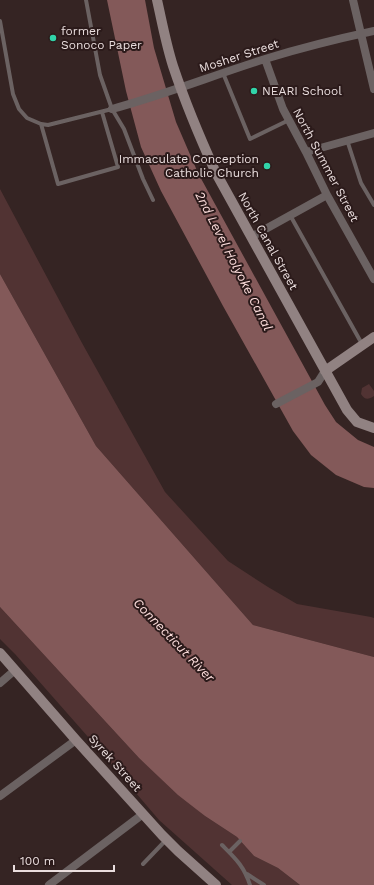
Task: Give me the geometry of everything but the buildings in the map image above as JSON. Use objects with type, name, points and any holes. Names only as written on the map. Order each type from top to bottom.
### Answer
[{"type":"street","name":"North Canal Street","points":[[158,0],[163,29],[173,65],[201,140],[216,173],[250,237],[347,410],[357,422],[374,428]]},
{"type":"street","points":[[353,0],[374,89]]},
{"type":"street","name":"Mosher Street","points":[[112,109],[168,92],[265,59],[313,45],[374,31]]},
{"type":"street","name":"North Summer Street","points":[[265,59],[282,109],[306,152],[327,195],[374,279]]},
{"type":"street","points":[[306,152],[374,133]]},
{"type":"street","points":[[250,237],[327,195]]},
{"type":"street","points":[[276,404],[316,384],[325,371],[374,337]]},
{"type":"street","name":"Syrek Street","points":[[0,653],[76,740],[178,852],[216,885]]},
{"type":"street","points":[[0,683],[15,670]]},
{"type":"street","points":[[0,796],[76,740]]},
{"type":"street","points":[[49,885],[143,814]]},
{"type":"lane","points":[[86,0],[100,75],[112,109],[124,128],[143,179],[153,200]]},
{"type":"lane","points":[[0,22],[13,94],[20,109],[27,118],[41,124],[48,125],[112,109]]},
{"type":"lane","points":[[223,73],[250,139],[289,120]]},
{"type":"lane","points":[[41,124],[58,184],[118,167],[102,112]]},
{"type":"lane","points":[[347,140],[361,183],[374,205]]},
{"type":"lane","points":[[290,215],[362,345]]},
{"type":"lane","points":[[143,864],[150,859],[166,839]]},
{"type":"lane","points":[[229,852],[240,841]]},
{"type":"lane","points":[[222,845],[237,860],[246,874],[250,885]]},
{"type":"lane","points":[[246,874],[264,885]]},
{"type":"shaded area","points":[[0,189],[82,343],[165,492],[228,561],[268,587],[297,604],[374,618],[374,657],[253,625],[96,446],[0,274]]},
{"type":"shaded area","points":[[369,384],[374,391],[374,396],[367,399],[361,394],[362,388]]},
{"type":"shaded area","points":[[0,607],[139,758],[205,816],[237,837],[254,856],[278,868],[300,885],[232,885],[159,820],[89,738],[0,639]]},
{"type":"water","name":"2nd Level Holyoke Canal","points":[[107,0],[145,0],[154,48],[176,122],[198,173],[325,405],[336,422],[358,440],[374,447],[374,488],[364,487],[336,475],[311,455],[293,431],[223,306],[161,191],[141,147],[126,91]]},
{"type":"water","name":"Connecticut River","points":[[0,274],[96,446],[253,625],[374,657],[374,885],[300,885],[278,868],[254,856],[237,837],[205,816],[178,795],[139,758],[0,607]]},
{"type":"place","name":"former Sonoco Paper","points":[[53,38]]},
{"type":"place","name":"NEARI School","points":[[254,91]]},
{"type":"place","name":"Immaculate Conception Catholic Church","points":[[267,166]]}]
